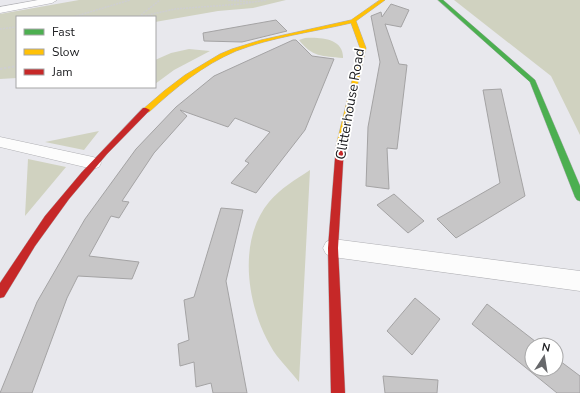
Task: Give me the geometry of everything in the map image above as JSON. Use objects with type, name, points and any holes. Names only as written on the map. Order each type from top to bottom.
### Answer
[{"type":"street","points":[[0,10],[52,0]]},
{"type":"street","points":[[0,293],[44,223],[93,163],[164,92],[197,68],[225,54],[262,41],[310,32],[353,21],[383,0]]},
{"type":"street","points":[[440,0],[533,82],[580,197]]},
{"type":"street","name":"Clitterhouse Road","points":[[338,393],[333,248],[341,138],[362,48],[353,21]]},
{"type":"street","points":[[0,142],[93,163]]},
{"type":"street","points":[[333,248],[580,281]]},
{"type":"path","points":[[76,16],[130,0]]},
{"type":"path","points":[[140,16],[160,0]]},
{"type":"path","points":[[228,0],[259,2]]},
{"type":"path","points":[[144,16],[175,9],[259,2],[267,0]]},
{"type":"path","points":[[0,29],[16,27]]},
{"type":"path","points":[[0,69],[16,66]]},
{"type":"green space","points":[[79,0],[286,0],[253,8],[218,11],[156,22],[156,16],[16,16],[16,78],[0,79],[0,14]]},
{"type":"green space","points":[[454,0],[580,0],[580,135],[551,76]]},
{"type":"green space","points":[[305,38],[330,40],[339,46],[342,51],[343,58],[323,56],[313,53],[308,50],[299,40]]},
{"type":"green space","points":[[189,49],[210,51],[174,70],[156,83],[156,60],[171,53]]},
{"type":"green space","points":[[99,131],[84,150],[45,142]]},
{"type":"green space","points":[[28,159],[66,167],[25,216]]},
{"type":"green space","points":[[310,170],[299,382],[277,356],[267,339],[259,320],[249,279],[249,258],[252,238],[258,219],[269,202],[283,188]]},
{"type":"building","points":[[391,4],[409,10],[401,27],[385,24],[399,64],[407,65],[397,149],[387,148],[389,189],[366,186],[368,127],[380,62],[371,16],[381,12],[382,17]]},
{"type":"building","points":[[276,20],[287,31],[242,42],[204,41],[203,33]]},
{"type":"building","points":[[293,40],[296,40],[312,56],[334,59],[305,130],[256,193],[231,183],[249,163],[245,161],[270,132],[235,118],[228,127],[180,110],[187,116],[154,153],[122,201],[129,202],[119,218],[111,216],[89,256],[139,262],[132,279],[78,276],[67,298],[32,393],[0,393],[37,302],[85,219],[136,149],[176,107],[214,76]]},
{"type":"building","points":[[501,89],[525,196],[456,238],[437,219],[500,183],[483,90]]},
{"type":"building","points":[[394,194],[424,221],[408,233],[377,205]]},
{"type":"building","points":[[221,208],[243,210],[226,281],[247,393],[213,393],[211,383],[196,387],[194,362],[180,366],[178,344],[189,340],[184,300],[194,297]]},
{"type":"building","points":[[415,298],[440,319],[412,355],[387,331]]},
{"type":"building","points":[[487,304],[530,337],[524,337],[524,366],[472,324]]},
{"type":"building","points":[[564,364],[580,376],[580,393],[557,393],[537,377],[564,377]]},
{"type":"building","points":[[383,376],[438,380],[437,393],[385,393]]},
{"type":"traffic: fast","points":[[440,0],[533,81],[580,197]]},
{"type":"traffic: slow","points":[[340,146],[363,48],[353,21],[383,0]]},
{"type":"traffic: slow","points":[[146,110],[187,76],[234,50],[278,37],[353,21]]},
{"type":"traffic: jam","points":[[0,293],[31,243],[66,196],[105,152],[146,110]]},
{"type":"traffic: jam","points":[[338,393],[333,248],[340,146]]}]
